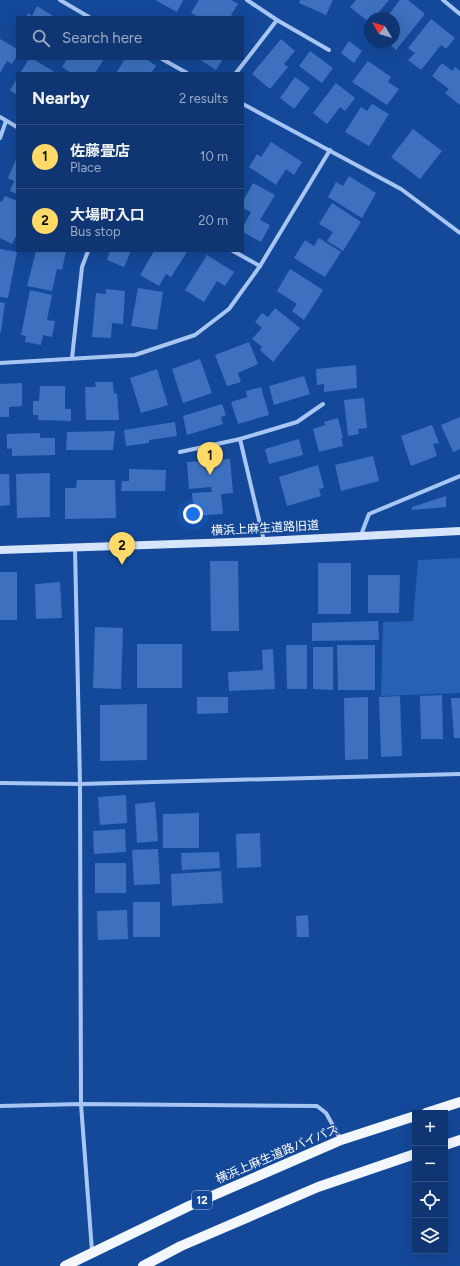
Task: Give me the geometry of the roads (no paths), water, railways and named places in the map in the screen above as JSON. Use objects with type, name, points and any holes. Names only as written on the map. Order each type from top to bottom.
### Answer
[{"type":"main road","points":[[435,1110],[460,1102]]},
{"type":"main road","name":"横浜上麻生道路バイパス","points":[[65,1266],[189,1206],[341,1140],[412,1117]]},
{"type":"main road","points":[[448,1144],[460,1140]]},
{"type":"main road","points":[[143,1266],[181,1246],[318,1187],[412,1155]]},
{"type":"street","points":[[60,0],[87,16]]},
{"type":"street","points":[[247,0],[277,20],[329,50]]},
{"type":"street","points":[[444,0],[460,14]]},
{"type":"street","points":[[237,72],[277,20]]},
{"type":"street","points":[[164,60],[185,72]]},
{"type":"street","points":[[244,105],[401,189],[460,233]]},
{"type":"street","points":[[0,117],[16,126]]},
{"type":"street","points":[[0,138],[6,121]]},
{"type":"street","points":[[0,363],[72,358],[135,356],[195,335],[229,309],[260,266],[330,150]]},
{"type":"street","points":[[72,358],[82,267],[88,252]]},
{"type":"street","points":[[235,252],[260,266]]},
{"type":"street","points":[[180,452],[240,439],[297,422],[323,404]]},
{"type":"street","points":[[240,439],[264,541]]},
{"type":"street","points":[[361,536],[369,514],[460,476]]},
{"type":"street","name":"横浜上麻生道路旧道","points":[[0,550],[264,541],[460,531]]},
{"type":"street","points":[[75,548],[80,784],[81,1104],[92,1252]]},
{"type":"street","points":[[0,783],[80,784],[460,774]]},
{"type":"street","points":[[0,1106],[81,1104],[317,1106],[326,1112],[341,1140]]},
{"type":"place","name":"佐藤畳店","points":[[210,475]]},
{"type":"place","name":"大場町入口","points":[[122,565]]}]
